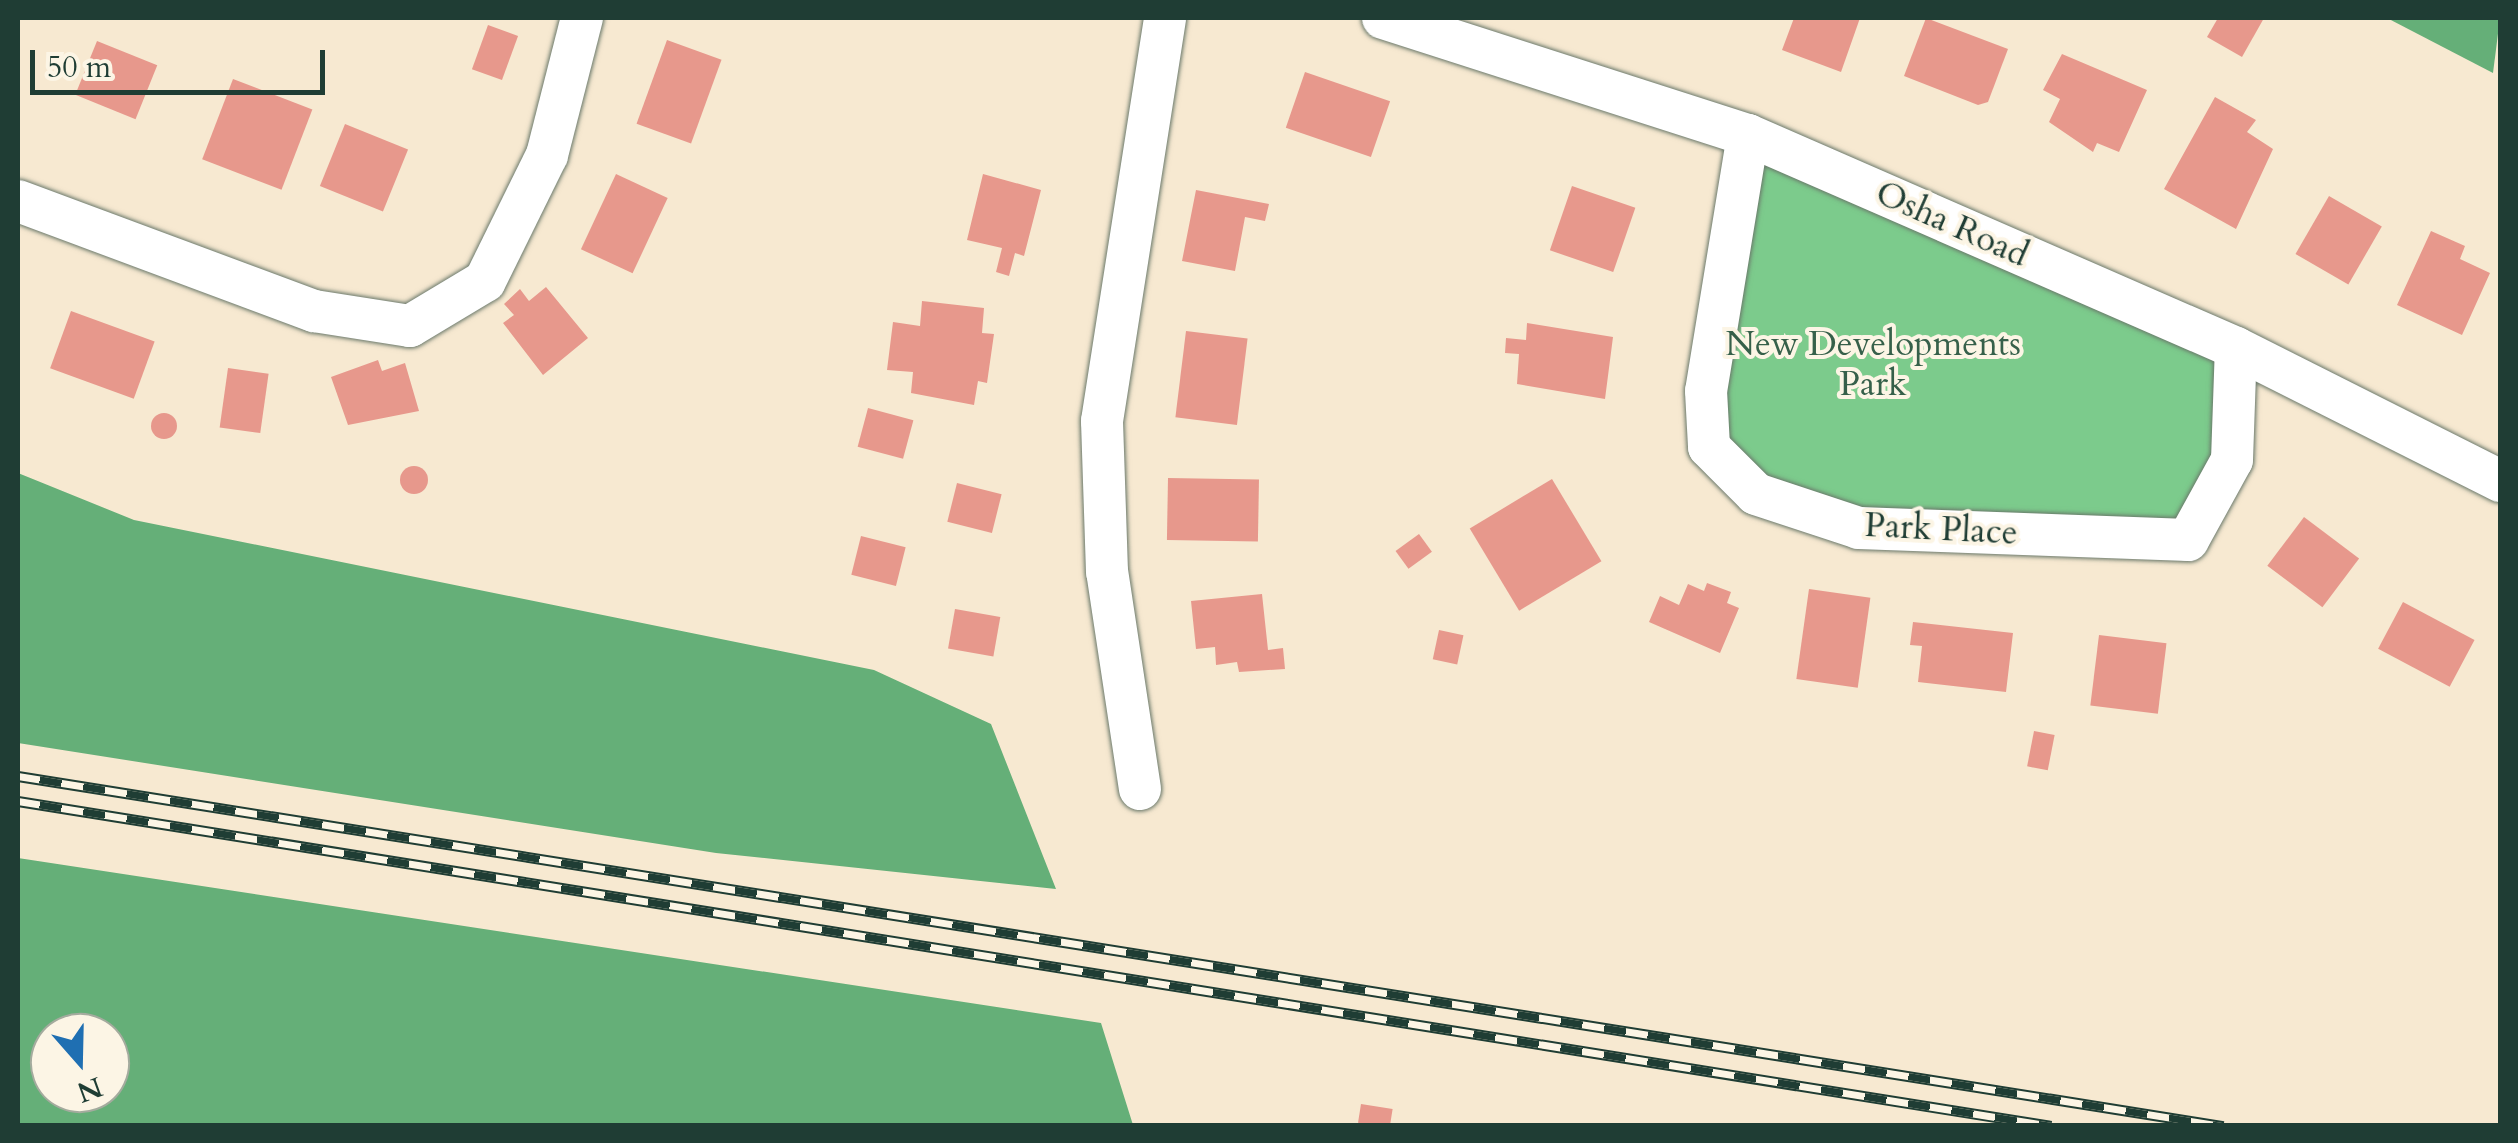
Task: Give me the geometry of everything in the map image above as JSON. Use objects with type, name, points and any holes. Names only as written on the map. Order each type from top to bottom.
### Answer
[{"type":"street","points":[[18,201],[314,310],[410,326],[484,281],[547,155],[582,18]]},
{"type":"street","points":[[1140,789],[1107,572],[1102,421],[1165,18]]},
{"type":"street","name":"Osha Road","points":[[1383,18],[1748,135],[2236,348],[2500,481]]},
{"type":"street","name":"Park Place","points":[[1748,135],[1706,391],[1708,447],[1756,494],[1859,528],[2188,540],[2232,460],[2236,348]]},
{"type":"green space","points":[[2387,18],[2500,18],[2493,73]]},
{"type":"green space","name":"New Developments Park","points":[[1748,135],[2236,348],[2232,460],[2188,540],[1859,528],[1756,494],[1706,391]]},
{"type":"green space","points":[[18,473],[134,520],[874,670],[991,724],[1056,889],[716,853],[18,743]]},
{"type":"green space","points":[[18,858],[1101,1023],[1133,1125],[18,1125]]},
{"type":"building","points":[[1794,18],[1860,18],[1841,72],[1782,50]]},
{"type":"building","points":[[1926,18],[2008,49],[1988,102],[1978,105],[1904,76]]},
{"type":"building","points":[[2218,18],[2264,18],[2242,57],[2207,37]]},
{"type":"building","points":[[488,25],[518,36],[502,80],[472,69]]},
{"type":"building","points":[[667,40],[722,60],[691,143],[637,124]]},
{"type":"building","points":[[97,41],[157,65],[136,119],[75,95]]},
{"type":"building","points":[[2062,54],[2147,90],[2119,152],[2097,143],[2093,152],[2049,122],[2060,99],[2043,90]]},
{"type":"building","points":[[1305,72],[1390,101],[1371,157],[1286,128]]},
{"type":"building","points":[[233,79],[312,109],[282,190],[202,159]]},
{"type":"building","points":[[2215,97],[2256,120],[2247,132],[2273,149],[2236,229],[2164,189]]},
{"type":"building","points":[[345,124],[408,149],[383,212],[320,186]]},
{"type":"building","points":[[616,174],[668,198],[633,273],[581,249]]},
{"type":"building","points":[[983,174],[1041,190],[1024,256],[1015,253],[1009,276],[996,272],[1002,248],[967,240]]},
{"type":"building","points":[[1572,186],[1635,208],[1613,272],[1550,250]]},
{"type":"building","points":[[1196,190],[1269,204],[1265,221],[1245,217],[1235,271],[1182,261]]},
{"type":"building","points":[[2329,196],[2382,226],[2348,285],[2296,254]]},
{"type":"building","points":[[2431,231],[2465,246],[2460,259],[2490,273],[2462,335],[2397,305]]},
{"type":"building","points":[[546,287],[588,338],[543,375],[503,323],[514,315],[504,304],[520,289],[529,301]]},
{"type":"building","points":[[922,301],[984,308],[982,333],[994,334],[987,383],[978,381],[974,405],[911,393],[913,372],[887,370],[893,322],[920,326]]},
{"type":"building","points":[[71,311],[155,341],[134,399],[50,368]]},
{"type":"building","points":[[1527,323],[1613,337],[1605,399],[1517,384],[1519,354],[1505,353],[1506,338],[1526,340]]},
{"type":"building","points":[[1186,331],[1248,339],[1237,425],[1175,417]]},
{"type":"building","points":[[378,360],[382,371],[405,363],[419,411],[348,425],[331,377]]},
{"type":"building","points":[[228,368],[269,374],[260,433],[220,427]]},
{"type":"building","points":[[868,408],[913,420],[903,459],[858,447]]},
{"type":"building","points":[[164,413],[173,417],[177,426],[173,435],[164,439],[155,435],[151,426],[155,417]]},
{"type":"building","points":[[414,466],[424,470],[428,480],[424,490],[414,494],[404,490],[400,480],[404,470]]},
{"type":"building","points":[[1168,478],[1259,480],[1258,542],[1167,540]]},
{"type":"building","points":[[1552,479],[1601,561],[1519,611],[1470,528]]},
{"type":"building","points":[[957,483],[1002,494],[992,533],[947,522]]},
{"type":"building","points":[[2304,517],[2359,559],[2322,607],[2267,566]]},
{"type":"building","points":[[1419,534],[1432,552],[1408,569],[1396,551]]},
{"type":"building","points":[[861,536],[906,547],[896,586],[851,575]]},
{"type":"building","points":[[1707,583],[1731,592],[1727,603],[1739,608],[1720,653],[1649,622],[1660,596],[1679,605],[1688,584],[1704,591]]},
{"type":"building","points":[[1809,589],[1870,598],[1858,688],[1796,679]]},
{"type":"building","points":[[1262,594],[1268,650],[1283,648],[1285,669],[1239,672],[1237,662],[1216,665],[1215,647],[1196,649],[1191,601]]},
{"type":"building","points":[[2403,602],[2475,640],[2450,687],[2378,649]]},
{"type":"building","points":[[955,609],[1000,617],[993,656],[948,648]]},
{"type":"building","points":[[1913,622],[2013,633],[2006,692],[1918,682],[1922,646],[1910,645]]},
{"type":"building","points":[[1439,630],[1463,635],[1457,665],[1433,659]]},
{"type":"building","points":[[2099,635],[2166,643],[2158,714],[2090,705]]},
{"type":"building","points":[[2034,731],[2055,735],[2048,770],[2027,766]]},
{"type":"building","points":[[1361,1104],[1393,1109],[1390,1126],[1358,1123]]},
{"type":"railway","points":[[18,776],[2223,1126]]},
{"type":"railway","points":[[18,801],[2051,1126]]}]
